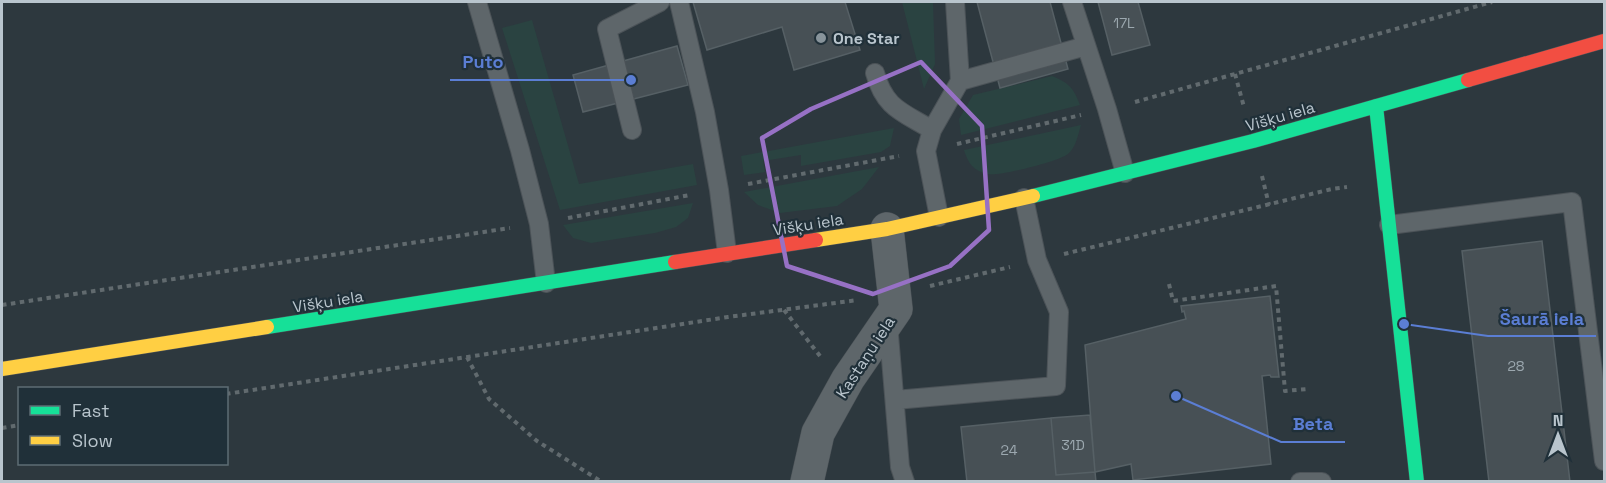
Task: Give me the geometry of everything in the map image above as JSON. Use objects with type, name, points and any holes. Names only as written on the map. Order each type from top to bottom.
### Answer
[{"type":"street","name":"Višķu iela","points":[[2,369],[887,229],[1024,198],[1253,141],[1605,41]]},
{"type":"street","points":[[1376,106],[1417,482]]},
{"type":"street","name":"Kastaņu iela","points":[[807,482],[818,433],[891,308],[887,229]]},
{"type":"lane","points":[[477,2],[520,150],[538,224],[546,283]]},
{"type":"lane","points":[[632,130],[607,29],[660,2]]},
{"type":"lane","points":[[679,2],[705,112],[719,190],[727,253]]},
{"type":"lane","points":[[939,217],[926,151],[932,130],[960,81],[955,2]]},
{"type":"lane","points":[[1072,2],[1125,173]]},
{"type":"lane","points":[[960,81],[1086,46]]},
{"type":"lane","points":[[875,73],[880,90],[890,104],[932,130]]},
{"type":"lane","points":[[895,400],[1056,386],[1059,312],[1037,260],[1024,198]]},
{"type":"lane","points":[[1389,225],[1572,202],[1605,461]]},
{"type":"lane","points":[[887,482],[903,474],[895,400],[891,308]]},
{"type":"lane","points":[[1300,482],[1322,482]]},
{"type":"path","points":[[2,305],[538,224],[926,151],[1107,109],[1492,2]]},
{"type":"path","points":[[1236,74],[1245,111]]},
{"type":"path","points":[[1260,169],[1269,204]]},
{"type":"path","points":[[228,394],[784,309],[891,308],[1037,260],[1347,187]]},
{"type":"path","points":[[1169,284],[1173,301],[1276,286],[1286,391],[1307,389]]},
{"type":"path","points":[[784,309],[844,386]]},
{"type":"path","points":[[467,357],[489,399],[537,441],[602,482]]},
{"type":"path","points":[[2,428],[18,425]]},
{"type":"highlighted area","points":[[921,62],[982,126],[989,230],[950,266],[873,294],[787,266],[762,138],[811,109]]},
{"type":"green space","points":[[902,2],[933,2],[935,64],[924,89]]},
{"type":"green space","points":[[532,20],[579,184],[693,164],[697,185],[560,210],[502,28]]},
{"type":"green space","points":[[1052,76],[1070,86],[1080,105],[961,135],[959,119],[973,95]]},
{"type":"green space","points":[[1081,125],[1075,144],[1068,154],[1016,171],[988,174],[978,171],[967,159],[964,150]]},
{"type":"green space","points":[[894,128],[890,146],[881,152],[801,166],[801,155],[763,161],[765,172],[744,175],[741,156]]},
{"type":"green space","points":[[879,167],[862,189],[837,206],[780,213],[758,205],[744,192]]},
{"type":"green space","points":[[693,203],[688,218],[676,227],[655,233],[591,243],[573,238],[563,225]]},
{"type":"building","name":"One Star","points":[[693,2],[845,2],[860,50],[794,70],[782,27],[707,50]]},
{"type":"building","points":[[977,2],[1050,2],[1068,69],[1000,88]]},
{"type":"building","points":[[1098,2],[1138,2],[1150,45],[1112,55]]},
{"type":"building","points":[[677,46],[688,85],[583,112],[573,75]]},
{"type":"building","points":[[1542,241],[1570,482],[1489,482],[1462,251]]},
{"type":"building","points":[[1270,296],[1279,377],[1262,376],[1271,464],[1133,480],[1131,464],[1095,472],[1085,345],[1186,319],[1181,306]]},
{"type":"building","points":[[1090,415],[1095,472],[1056,475],[1051,418]]},
{"type":"building","points":[[1051,418],[1056,475],[1095,472],[1096,482],[967,482],[961,427]]},
{"type":"traffic: fast","points":[[1033,196],[1253,141],[1468,80]]},
{"type":"traffic: fast","points":[[1376,106],[1417,482]]},
{"type":"traffic: fast","points":[[267,327],[675,262]]},
{"type":"traffic: slow","points":[[816,240],[887,229],[1033,196]]},
{"type":"traffic: slow","points":[[2,369],[267,327]]},
{"type":"traffic: jam","points":[[1468,80],[1604,41]]},
{"type":"traffic: jam","points":[[675,262],[816,240]]},
{"type":"place","name":"One Star","points":[[821,38]]},
{"type":"place","name":"Puto","points":[[631,80]]},
{"type":"place","name":"Šaurā iela","points":[[1404,324]]},
{"type":"place","name":"Beta","points":[[1176,396]]}]
